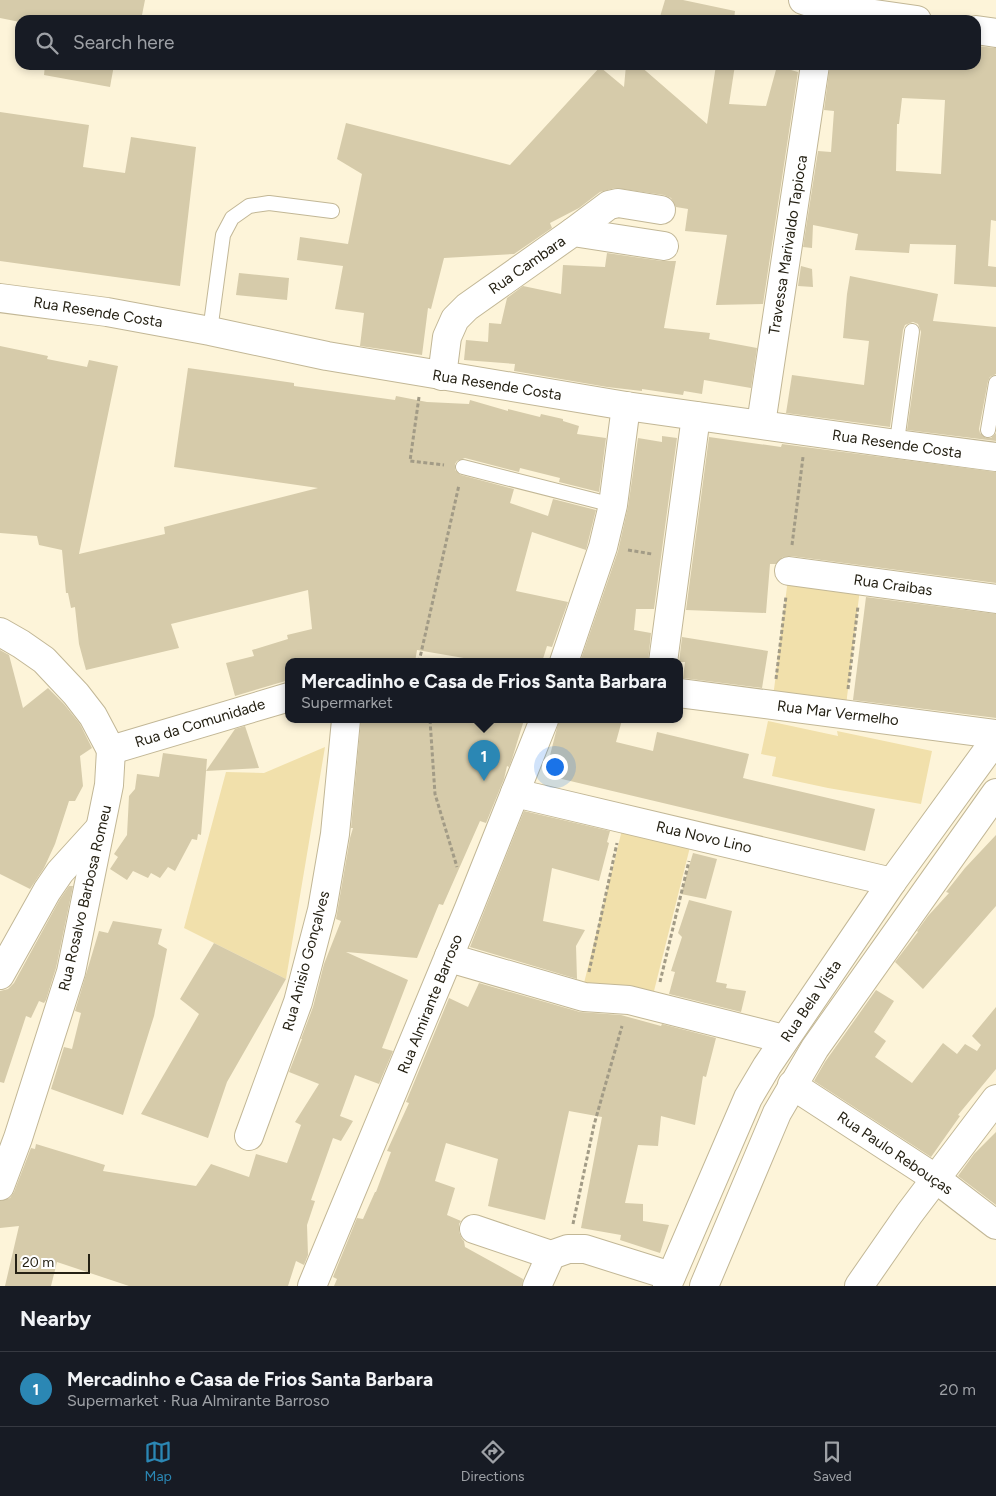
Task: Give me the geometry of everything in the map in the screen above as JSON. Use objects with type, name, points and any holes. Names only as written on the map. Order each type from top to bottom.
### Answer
[{"type":"street","points":[[816,9],[871,15]]},
{"type":"street","points":[[981,31],[996,33]]},
{"type":"street","name":"Travessa Marivaldo Tapioca","points":[[761,424],[815,70]]},
{"type":"street","points":[[574,232],[609,205],[618,203],[661,210]]},
{"type":"street","name":"Rua Cambara","points":[[432,374],[455,319],[467,307],[574,232],[664,246]]},
{"type":"street","name":"Rua Resende Costa","points":[[0,298],[107,312],[210,331],[327,356],[626,406],[761,424],[897,439],[996,457]]},
{"type":"street","points":[[565,658],[604,547],[613,505],[626,406]]},
{"type":"street","points":[[664,658],[696,416]]},
{"type":"street","name":"Rua Craibas","points":[[789,571],[996,599]]},
{"type":"street","points":[[0,632],[44,660],[76,694],[93,716],[112,750]]},
{"type":"street","name":"Rua Mar Vermelho","points":[[683,694],[996,734]]},
{"type":"street","name":"Rua da Comunidade","points":[[112,750],[285,698]]},
{"type":"street","name":"Rua Anisio Gonçalves","points":[[249,1136],[298,1002],[322,910],[336,834],[346,723]]},
{"type":"street","name":"Rua Almirante Barroso","points":[[312,1286],[449,956],[543,723]]},
{"type":"street","name":"Rua Bela Vista","points":[[669,1281],[748,1098],[767,1066],[892,882],[996,739]]},
{"type":"street","name":"Rua Rosalvo Barbosa Romeu","points":[[0,1186],[18,1138],[71,972],[110,785],[112,750]]},
{"type":"street","name":"Rua Novo Lino","points":[[515,793],[892,882]]},
{"type":"street","name":"Rua Bela Vista","points":[[704,1286],[777,1113],[792,1085],[814,1048],[996,793]]},
{"type":"street","points":[[0,975],[47,891],[60,872],[102,825]]},
{"type":"street","points":[[449,956],[460,962],[584,997],[641,1004],[784,1039]]},
{"type":"street","name":"Rua Paulo Rebouças","points":[[792,1085],[935,1178],[996,1225]]},
{"type":"street","points":[[859,1286],[935,1178],[996,1099]]},
{"type":"street","points":[[474,1229],[560,1252],[585,1249],[669,1281]]},
{"type":"street","points":[[537,1286],[560,1252]]},
{"type":"lane","points":[[210,331],[223,235],[232,218],[249,206],[269,203],[332,211]]},
{"type":"lane","points":[[897,439],[912,331]]},
{"type":"lane","points":[[988,430],[996,383]]},
{"type":"lane","points":[[462,467],[613,505]]},
{"type":"path","points":[[420,658],[462,467],[410,461],[432,374]]},
{"type":"path","points":[[604,547],[677,557]]},
{"type":"path","points":[[844,714],[861,580]]},
{"type":"path","points":[[430,723],[435,794],[458,870]]},
{"type":"path","points":[[584,997],[623,818]]},
{"type":"path","points":[[560,1252],[594,1125],[641,1004],[696,835]]},
{"type":"shaded area","points":[[789,571],[861,580],[845,714],[772,705]]},
{"type":"shaded area","points":[[768,721],[838,736],[837,731],[932,751],[921,804],[772,776],[776,757],[761,754]]},
{"type":"shaded area","points":[[325,747],[286,979],[184,928],[226,772],[264,773]]},
{"type":"shaded area","points":[[622,830],[690,847],[652,999],[584,983]]},
{"type":"building","points":[[0,0],[145,0],[142,15],[15,15],[15,21],[0,18]]},
{"type":"building","points":[[665,0],[683,0],[735,11],[735,15],[660,15]]},
{"type":"building","points":[[981,46],[996,48],[996,221],[991,220],[988,266],[996,267],[996,287],[954,284],[956,245],[910,244],[909,253],[855,250],[858,234],[813,225],[812,248],[803,247],[818,151],[831,152],[834,111],[824,110],[829,70],[981,70]],"holes":[[[902,98],[945,100],[941,174],[896,171],[897,124],[899,124]]]},
{"type":"building","points":[[44,70],[113,70],[110,87],[44,75]]},
{"type":"building","points":[[597,70],[604,70],[624,87],[626,70],[645,70],[707,124],[715,70],[734,70],[729,104],[766,106],[776,70],[798,72],[763,304],[716,305],[727,235],[685,231],[688,209],[676,207],[671,198],[664,195],[615,188],[600,192],[579,208],[550,223],[552,228],[514,254],[444,258],[431,309],[428,308],[422,355],[360,346],[364,313],[335,309],[343,266],[297,260],[300,237],[348,244],[362,174],[337,159],[346,123],[510,165]]},
{"type":"building","points":[[0,112],[89,125],[83,167],[125,173],[131,137],[196,147],[180,286],[0,261]]},
{"type":"building","points":[[607,253],[662,261],[676,261],[664,328],[710,333],[709,339],[757,348],[751,388],[704,380],[702,394],[684,391],[683,395],[642,389],[642,391],[514,371],[515,364],[464,360],[466,340],[488,342],[489,323],[501,324],[507,298],[523,286],[561,294],[563,265],[605,267]]},
{"type":"building","points":[[801,266],[812,269],[813,287],[798,286]]},
{"type":"building","points":[[239,273],[289,278],[287,300],[236,295]]},
{"type":"building","points":[[850,276],[938,294],[933,321],[996,327],[996,374],[990,377],[988,381],[979,429],[980,433],[986,438],[991,438],[996,433],[996,441],[907,430],[921,332],[918,324],[913,322],[905,325],[903,330],[890,427],[786,413],[792,375],[864,385],[869,341],[843,338]]},
{"type":"building","points":[[0,346],[48,356],[47,359],[87,367],[89,360],[118,366],[79,554],[165,534],[164,527],[318,488],[174,467],[188,368],[294,383],[294,386],[395,400],[396,396],[427,402],[469,404],[470,400],[508,411],[508,409],[540,417],[541,414],[563,419],[563,421],[579,426],[577,434],[606,438],[599,492],[559,482],[560,478],[520,468],[519,472],[465,458],[457,461],[455,464],[455,470],[461,475],[514,489],[510,503],[548,516],[553,499],[596,510],[586,550],[532,532],[516,591],[568,602],[552,647],[547,646],[543,658],[464,658],[417,650],[416,658],[285,658],[285,681],[235,696],[226,663],[254,656],[252,650],[288,639],[287,635],[312,629],[308,590],[171,624],[179,648],[86,670],[79,644],[75,607],[71,608],[68,593],[66,593],[62,550],[39,545],[37,536],[0,533]]},
{"type":"building","points":[[662,436],[677,438],[654,609],[636,609],[634,630],[651,633],[648,658],[581,658],[618,551],[628,507],[638,438],[662,442]]},
{"type":"building","points":[[709,437],[781,447],[782,444],[996,472],[996,583],[791,556],[783,557],[776,564],[770,564],[766,613],[686,610]]},
{"type":"building","points":[[866,597],[996,614],[996,718],[853,700]]},
{"type":"building","points":[[682,637],[768,651],[762,688],[683,678],[685,662],[683,662],[683,658],[679,658]]},
{"type":"building","points":[[0,650],[9,655],[23,708],[48,688],[80,724],[92,748],[80,756],[83,786],[75,801],[69,801],[55,844],[44,868],[30,889],[0,874]]},
{"type":"building","points":[[361,723],[523,723],[512,759],[509,767],[507,766],[504,779],[486,823],[480,821],[443,905],[439,904],[417,958],[346,952],[408,980],[382,1048],[393,1051],[379,1084],[355,1075],[340,1116],[353,1121],[341,1141],[333,1138],[311,1200],[315,1201],[307,1225],[308,1255],[304,1265],[296,1261],[288,1286],[129,1286],[57,1262],[51,1286],[5,1286],[19,1226],[0,1228],[0,1201],[10,1198],[14,1192],[31,1148],[35,1149],[36,1144],[105,1165],[103,1171],[196,1186],[211,1164],[249,1177],[256,1154],[287,1163],[301,1125],[295,1122],[319,1084],[289,1072],[313,1007],[324,964],[341,921],[336,919],[353,828],[351,828]]},
{"type":"building","points":[[558,723],[621,723],[616,742],[653,751],[657,732],[749,754],[743,778],[875,809],[865,851],[545,775]]},
{"type":"building","points":[[245,726],[259,768],[206,771],[235,729]]},
{"type":"building","points":[[163,753],[207,759],[201,835],[198,834],[197,840],[192,839],[175,871],[168,867],[160,878],[151,873],[148,878],[133,871],[127,880],[110,869],[118,857],[114,854],[127,835],[129,796],[135,789],[137,774],[159,777]]},
{"type":"building","points":[[524,811],[610,831],[607,842],[609,843],[599,881],[552,868],[543,921],[585,930],[576,946],[577,979],[470,947]]},
{"type":"building","points":[[996,835],[996,906],[923,989],[895,962],[928,916],[949,893],[946,892],[965,868]]},
{"type":"building","points":[[693,853],[717,859],[706,899],[681,894]]},
{"type":"building","points":[[69,886],[73,886],[56,968],[46,1000],[44,1003],[39,1001],[31,1018],[26,1016],[4,1083],[0,1082],[0,991],[8,989],[14,983]]},
{"type":"building","points":[[689,900],[732,911],[716,982],[727,984],[726,988],[746,991],[741,1012],[669,994],[675,972],[671,971],[682,937],[678,933]]},
{"type":"building","points":[[113,921],[162,929],[158,944],[167,949],[154,1016],[123,1115],[51,1089],[64,1047],[72,1049],[81,1013],[75,1011],[99,931],[108,933]]},
{"type":"building","points":[[214,943],[286,979],[227,1082],[208,1138],[141,1114],[199,1014],[180,999]]},
{"type":"building","points":[[479,983],[580,1012],[621,1015],[716,1038],[706,1077],[703,1076],[695,1125],[661,1116],[658,1146],[638,1145],[625,1203],[643,1204],[643,1221],[669,1225],[660,1253],[620,1240],[621,1235],[581,1228],[602,1117],[569,1111],[545,1220],[488,1206],[498,1159],[446,1143],[435,1181],[455,1188],[447,1215],[461,1221],[459,1232],[465,1247],[523,1279],[522,1286],[334,1286],[337,1279],[333,1277],[357,1218],[363,1219],[376,1192],[391,1152],[387,1151],[409,1103],[406,1102],[449,998],[468,1007]]},
{"type":"building","points":[[876,990],[894,1001],[874,1032],[886,1041],[875,1057],[912,1083],[943,1043],[957,1054],[965,1044],[977,1051],[981,1045],[972,1036],[996,1007],[996,1069],[958,1115],[960,1116],[931,1157],[814,1081],[825,1062]]},
{"type":"building","points":[[996,1132],[996,1205],[958,1176],[974,1154]]},
{"type":"place","name":"Mercadinho e Casa de Frios Santa Barbara","points":[[484,781]]}]
